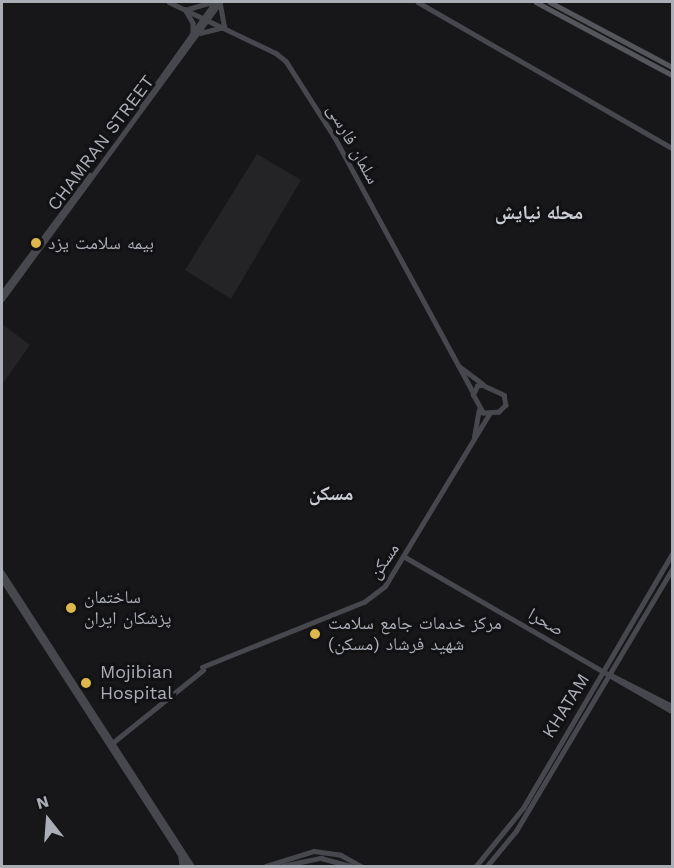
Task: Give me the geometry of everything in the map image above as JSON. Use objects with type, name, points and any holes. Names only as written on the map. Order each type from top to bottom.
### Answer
[{"type":"main road","name":"سلمان فارسی","points":[[169,2],[224,27],[286,61],[334,136],[453,359]]},
{"type":"main road","points":[[214,2],[185,9],[193,22],[194,37],[209,28],[224,27],[221,2]]},
{"type":"main road","name":"CHAMRAN STREET","points":[[2,299],[194,37],[214,2]]},
{"type":"main road","name":"CHAMRAN STREET","points":[[206,18],[221,2]]},
{"type":"main road","points":[[418,2],[672,148]]},
{"type":"main road","points":[[536,2],[672,75]]},
{"type":"main road","points":[[550,2],[672,67]]},
{"type":"main road","name":"CHAMRAN STREET","points":[[2,293],[194,37]]},
{"type":"main road","points":[[453,359],[468,376],[485,386]]},
{"type":"main road","points":[[453,359],[473,392],[479,408],[473,440]]},
{"type":"main road","points":[[473,392],[477,386],[485,386]]},
{"type":"main road","name":"مسکن","points":[[111,744],[202,669],[363,602],[385,586],[489,414],[499,412],[507,400],[485,386]]},
{"type":"main road","points":[[479,408],[489,414]]},
{"type":"main road","name":"صحرا","points":[[405,556],[672,711]]},
{"type":"main road","name":"KHATAM","points":[[476,867],[516,818],[568,725],[599,679],[672,556]]},
{"type":"main road","name":"KHATAM","points":[[487,867],[516,831],[575,729],[611,675],[672,569]]},
{"type":"main road","points":[[2,572],[190,867]]},
{"type":"main road","points":[[2,579],[190,867]]},
{"type":"main road","points":[[617,664],[620,679]]},
{"type":"main road","points":[[595,665],[599,679]]},
{"type":"main road","points":[[603,688],[620,679]]},
{"type":"main road","points":[[620,679],[672,706]]},
{"type":"main road","points":[[568,725],[575,729]]},
{"type":"main road","points":[[562,736],[569,739]]},
{"type":"main road","points":[[266,867],[302,853],[320,851],[341,855],[361,867]]},
{"type":"main road","points":[[180,854],[182,867]]},
{"type":"main road","points":[[282,867],[321,858],[350,867]]},
{"type":"shaded area","points":[[257,154],[301,180],[231,299],[185,270]]},
{"type":"shaded area","points":[[2,324],[30,345],[4,382],[2,380]]},
{"type":"place","name":"بيمه سلامت يزد","points":[[36,243]]},
{"type":"place","name":"ساختمان پزشکان ایران","points":[[71,608]]},
{"type":"place","name":"مرکز خدمات جامع سلامت شهید فرشاد (مسکن)","points":[[315,634]]},
{"type":"place","name":"Mojibian Hospital","points":[[86,683]]},
{"type":"district","name":"محله نیایش","points":[[539,212]]},
{"type":"district","name":"مسکن","points":[[331,493]]}]
